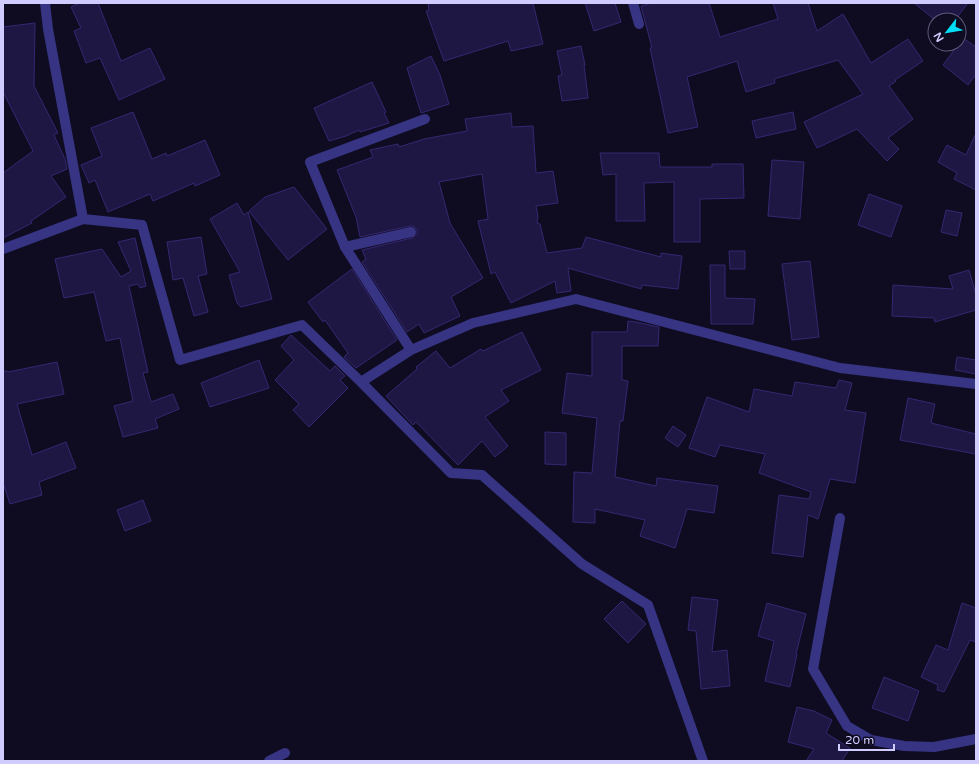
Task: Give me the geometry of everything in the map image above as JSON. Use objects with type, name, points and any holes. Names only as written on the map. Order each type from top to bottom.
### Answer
[{"type":"street","points":[[45,3],[48,29],[83,218]]},
{"type":"street","points":[[633,3],[639,24]]},
{"type":"street","points":[[411,350],[345,247],[310,162],[425,119]]},
{"type":"street","points":[[3,249],[83,218],[142,225],[180,360],[302,325],[452,473],[482,475],[582,564],[648,605],[702,761]]},
{"type":"street","points":[[345,247],[412,232]]},
{"type":"street","points":[[361,382],[411,350],[473,323],[576,299],[840,368],[976,384]]},
{"type":"street","points":[[840,518],[812,669],[847,726],[871,740],[904,746],[934,747],[976,739]]},
{"type":"street","points":[[269,761],[285,753]]},
{"type":"building","points":[[79,3],[98,3],[121,61],[150,48],[165,79],[119,100],[100,58],[86,63],[74,31],[81,28],[71,7]]},
{"type":"building","points":[[428,3],[533,3],[543,44],[511,51],[508,41],[444,61],[426,11],[429,10]]},
{"type":"building","points":[[585,3],[615,3],[621,22],[594,31]]},
{"type":"building","points":[[652,3],[709,3],[720,37],[778,19],[773,3],[808,3],[817,31],[843,14],[871,63],[908,39],[923,61],[895,80],[896,81],[889,86],[913,119],[888,138],[899,149],[887,161],[857,129],[817,148],[804,122],[863,94],[838,60],[774,79],[775,83],[746,92],[737,61],[687,77],[698,127],[668,133],[650,48],[652,48],[641,6]]},
{"type":"building","points":[[914,3],[968,3],[961,12],[927,12],[927,14]]},
{"type":"building","points":[[35,23],[34,86],[58,133],[54,135],[65,159],[67,169],[51,176],[66,197],[31,221],[32,223],[3,238],[3,173],[33,151],[3,92],[3,27]]},
{"type":"building","points":[[967,41],[976,47],[976,74],[968,85],[943,65],[953,52],[967,52]]},
{"type":"building","points":[[581,46],[585,65],[588,98],[562,101],[558,76],[562,75],[557,51]]},
{"type":"building","points":[[431,56],[440,75],[449,104],[421,113],[407,68]]},
{"type":"building","points":[[372,82],[386,112],[384,113],[389,123],[360,132],[359,130],[329,141],[314,108]]},
{"type":"building","points":[[133,112],[152,159],[166,153],[167,156],[205,140],[220,175],[195,186],[194,183],[153,201],[150,194],[108,212],[95,180],[89,183],[81,165],[102,156],[91,128]]},
{"type":"building","points":[[793,112],[796,129],[756,138],[752,121]]},
{"type":"building","points":[[511,113],[512,127],[533,126],[536,173],[553,171],[558,203],[536,206],[538,216],[537,223],[540,224],[547,253],[582,248],[586,237],[661,257],[661,253],[682,256],[678,289],[642,285],[641,289],[568,268],[571,291],[557,293],[555,281],[511,303],[495,272],[491,274],[478,221],[488,219],[482,174],[439,182],[450,223],[483,278],[451,297],[460,316],[424,333],[419,324],[407,332],[362,262],[366,259],[362,250],[412,238],[417,234],[417,230],[413,226],[410,226],[360,237],[356,217],[337,170],[373,157],[370,150],[398,144],[399,147],[424,139],[467,131],[465,119]]},
{"type":"building","points":[[976,133],[976,190],[954,179],[957,173],[938,162],[947,145],[966,155]]},
{"type":"building","points":[[600,153],[659,153],[660,167],[712,167],[712,164],[743,164],[744,198],[700,199],[700,242],[674,242],[674,182],[644,183],[645,221],[616,221],[616,174],[603,175]]},
{"type":"building","points":[[772,160],[804,162],[800,219],[768,216]]},
{"type":"building","points":[[294,187],[327,229],[288,260],[249,211],[265,197]]},
{"type":"building","points":[[869,194],[902,206],[891,237],[858,225]]},
{"type":"building","points":[[237,203],[244,215],[248,212],[272,299],[241,307],[237,303],[229,275],[240,272],[210,219]]},
{"type":"building","points":[[946,210],[962,213],[957,236],[941,232]]},
{"type":"building","points":[[201,237],[207,274],[198,276],[208,312],[194,316],[183,278],[173,280],[167,242]]},
{"type":"building","points":[[135,238],[146,286],[140,288],[138,284],[129,286],[148,372],[143,373],[151,402],[173,394],[179,409],[155,419],[158,428],[123,437],[114,406],[133,401],[120,338],[106,341],[94,292],[64,298],[55,259],[102,249],[121,277],[131,271],[118,242]]},
{"type":"building","points":[[729,251],[745,251],[745,269],[730,269]]},
{"type":"building","points":[[810,261],[819,337],[792,340],[782,264]]},
{"type":"building","points":[[710,265],[725,265],[725,298],[755,299],[753,324],[711,324]]},
{"type":"building","points":[[352,269],[397,340],[356,368],[344,357],[348,353],[325,320],[323,322],[308,302]]},
{"type":"building","points":[[969,270],[976,295],[976,310],[935,322],[934,318],[892,316],[893,285],[953,289],[949,276]]},
{"type":"building","points":[[628,321],[659,327],[658,346],[622,346],[622,380],[628,381],[623,421],[620,421],[615,477],[656,486],[657,478],[718,486],[714,513],[687,509],[675,548],[640,536],[645,520],[595,509],[595,523],[573,522],[574,472],[592,473],[597,418],[562,413],[567,373],[592,376],[592,332],[627,332]]},
{"type":"building","points":[[522,332],[541,370],[501,390],[509,401],[485,417],[508,446],[495,457],[482,441],[458,465],[416,422],[413,425],[386,396],[417,369],[416,367],[436,351],[450,368],[481,349],[483,351]]},
{"type":"building","points":[[291,335],[330,371],[335,366],[345,376],[340,380],[348,388],[309,427],[293,410],[299,404],[275,380],[294,360],[281,346]]},
{"type":"building","points":[[957,357],[976,360],[976,374],[955,370]]},
{"type":"building","points":[[259,360],[269,388],[210,407],[201,383]]},
{"type":"building","points":[[57,362],[64,394],[17,404],[32,455],[66,442],[76,468],[39,482],[42,495],[10,504],[3,483],[3,371],[8,372]]},
{"type":"building","points":[[839,380],[852,383],[845,410],[866,413],[855,483],[830,479],[818,519],[808,515],[803,557],[772,553],[779,495],[809,499],[811,492],[759,473],[765,454],[720,445],[715,457],[689,448],[707,397],[749,412],[754,389],[792,396],[795,382],[836,388]]},
{"type":"building","points":[[908,398],[935,404],[931,423],[976,434],[976,454],[900,440]]},
{"type":"building","points":[[673,426],[686,435],[678,447],[665,438]]},
{"type":"building","points":[[545,432],[566,433],[566,465],[545,464]]},
{"type":"building","points":[[143,500],[151,521],[125,531],[117,510]]},
{"type":"building","points":[[692,597],[718,600],[712,652],[727,650],[730,686],[701,689],[696,631],[688,630]]},
{"type":"building","points":[[622,601],[646,624],[628,643],[604,619]]},
{"type":"building","points":[[767,603],[806,614],[796,654],[790,687],[765,681],[774,641],[758,636]]},
{"type":"building","points":[[962,603],[976,608],[976,642],[970,640],[944,692],[937,690],[938,685],[921,677],[936,645],[948,650]]},
{"type":"building","points":[[884,677],[919,691],[908,721],[872,708]]},
{"type":"building","points":[[797,707],[814,711],[832,720],[826,733],[850,748],[842,761],[806,761],[814,749],[788,742]]}]
